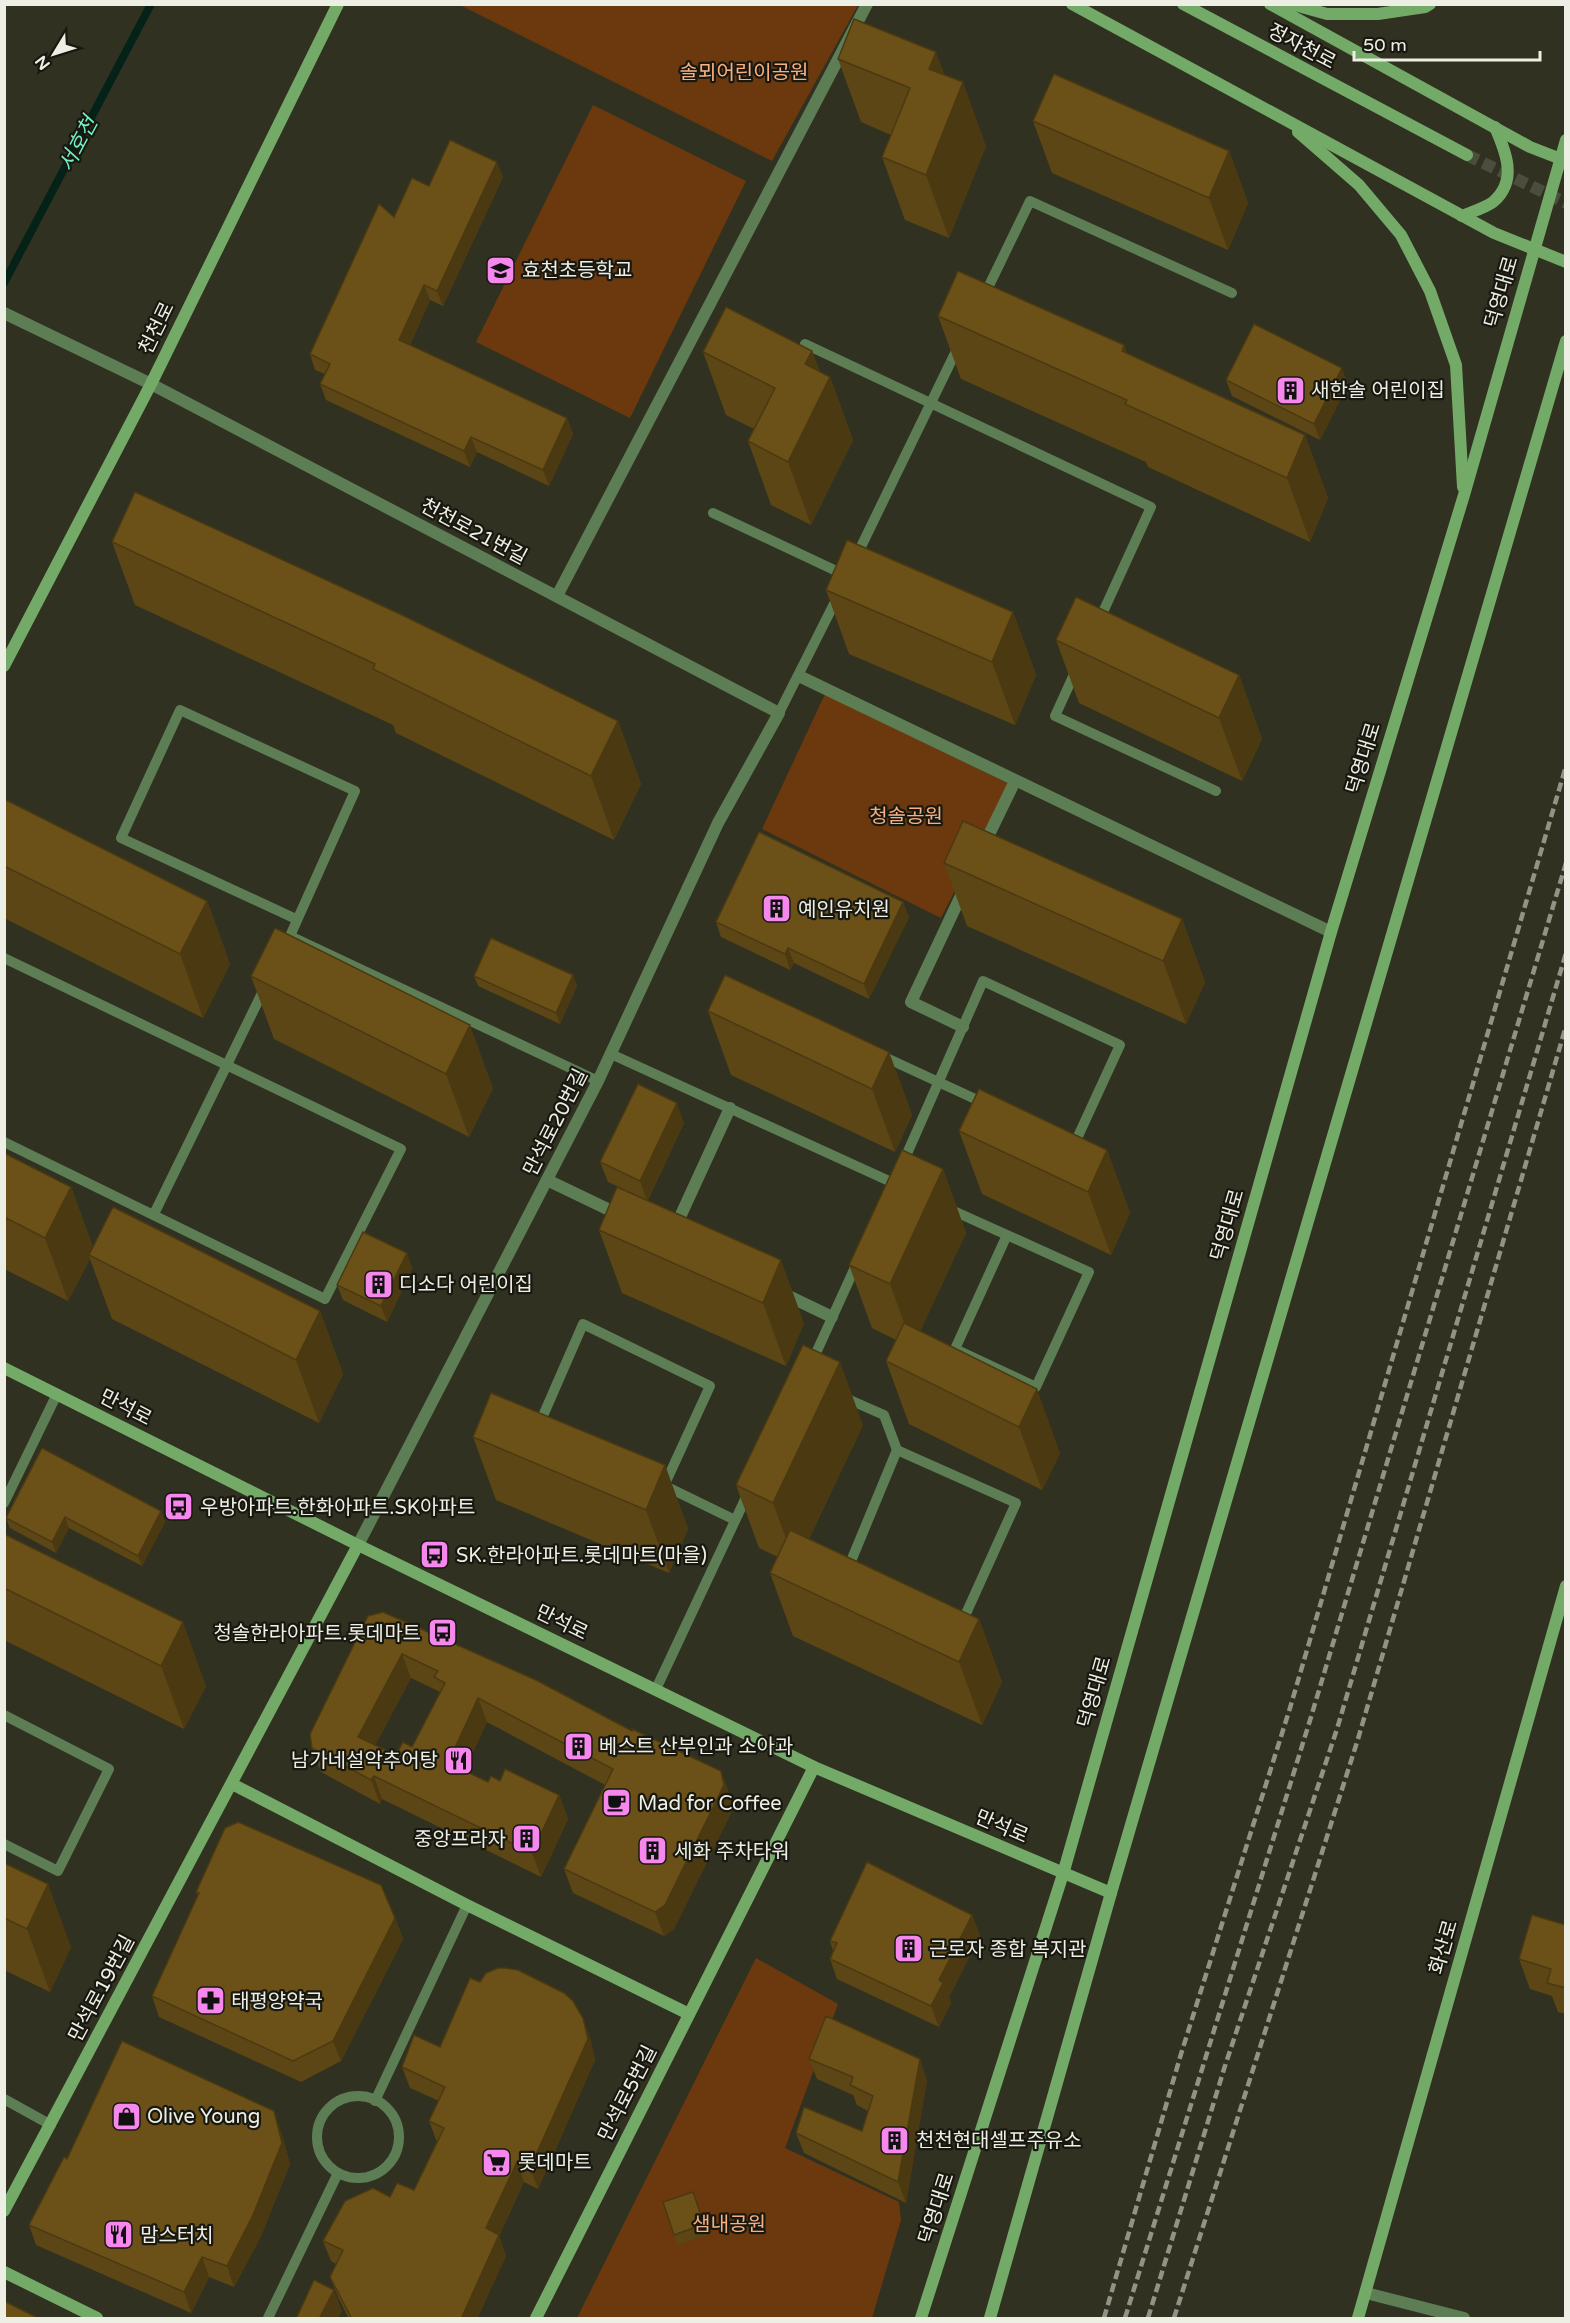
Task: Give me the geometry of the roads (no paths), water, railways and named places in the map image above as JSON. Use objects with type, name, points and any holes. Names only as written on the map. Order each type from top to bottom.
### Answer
[{"type":"main road","name":"천천로","points":[[4,666],[151,384],[338,4]]},
{"type":"main road","points":[[1072,4],[1462,216],[1533,251],[1566,262]]},
{"type":"main road","name":"정자천로","points":[[1183,4],[1467,155]]},
{"type":"main road","points":[[1270,4],[1530,147],[1563,160]]},
{"type":"main road","points":[[1291,4],[1327,14],[1378,14],[1425,7],[1430,4]]},
{"type":"main road","points":[[1279,116],[1359,185],[1401,235],[1430,291],[1456,365],[1464,495]]},
{"type":"main road","points":[[1462,216],[1492,202],[1506,185],[1508,157],[1495,127]]},
{"type":"main road","name":"덕영대로","points":[[921,2319],[1063,1874],[1331,932],[1464,495],[1533,251],[1563,160],[1566,140]]},
{"type":"main road","points":[[990,2319],[1111,1893],[1566,341]]},
{"type":"main road","name":"만석로","points":[[4,1368],[358,1545],[814,1767],[1111,1893]]},
{"type":"main road","name":"만석로19번길","points":[[4,2211],[358,1545]]},
{"type":"main road","name":"화산로","points":[[1358,2319],[1566,1586]]},
{"type":"main road","name":"만석로5번길","points":[[536,2319],[814,1767]]},
{"type":"main road","points":[[232,1784],[467,1905],[689,2014]]},
{"type":"main road","points":[[4,2272],[97,2319]]},
{"type":"street","points":[[556,596],[867,4]]},
{"type":"street","name":"천천로21번길","points":[[4,313],[151,384],[779,713]]},
{"type":"street","points":[[799,676],[1331,932]]},
{"type":"street","name":"만석로20번길","points":[[358,1545],[598,1081],[718,823],[779,713]]},
{"type":"street","points":[[980,855],[1015,780]]},
{"type":"street","points":[[963,1027],[911,1002],[970,876]]},
{"type":"street","points":[[670,1239],[730,1108]]},
{"type":"street","points":[[546,1180],[628,1220]]},
{"type":"street","points":[[771,1288],[832,1317]]},
{"type":"street","points":[[1366,2293],[1464,2319]]},
{"type":"lane","points":[[977,308],[1030,201],[1232,293]]},
{"type":"lane","points":[[779,713],[967,330]]},
{"type":"lane","points":[[805,344],[1151,507],[1093,633]]},
{"type":"lane","points":[[713,513],[848,576]]},
{"type":"lane","points":[[1079,664],[1055,716],[1216,791]]},
{"type":"lane","points":[[296,919],[121,837],[180,710],[355,791],[287,941],[598,1081]]},
{"type":"lane","points":[[4,958],[401,1149],[325,1299],[4,1142]]},
{"type":"lane","points":[[154,1214],[270,976]]},
{"type":"lane","points":[[892,1188],[983,981],[1120,1045],[1074,1145],[1063,1140]]},
{"type":"lane","points":[[873,1052],[1001,1111]]},
{"type":"lane","points":[[611,1054],[730,1108],[892,1188],[915,1193]]},
{"type":"lane","points":[[936,1203],[1007,1235],[1089,1272],[1036,1387],[954,1349],[1007,1235]]},
{"type":"lane","points":[[804,1379],[861,1255]]},
{"type":"lane","points":[[549,1430],[538,1425],[583,1324],[710,1386],[658,1483],[735,1520]]},
{"type":"lane","points":[[834,1393],[884,1415],[897,1450],[849,1566],[870,1575]]},
{"type":"lane","points":[[4,1503],[57,1394]]},
{"type":"lane","points":[[897,1450],[1016,1503],[964,1618],[943,1608]]},
{"type":"lane","points":[[656,1689],[755,1479]]},
{"type":"lane","points":[[4,1715],[109,1769],[58,1871],[4,1844]]},
{"type":"lane","points":[[375,2101],[467,1905]]},
{"type":"lane","points":[[355,2096],[382,2104],[392,2114],[398,2127],[399,2141],[395,2154],[387,2166],[375,2174],[363,2178],[338,2173],[328,2165],[317,2141],[318,2128],[323,2116],[331,2106],[342,2099],[355,2096]]},
{"type":"lane","points":[[4,2100],[51,2125]]},
{"type":"lane","points":[[268,2319],[338,2173]]},
{"type":"waterway","name":"서호천","points":[[4,283],[151,4]]},
{"type":"tunnel","points":[[1467,155],[1566,203]]},
{"type":"railway","points":[[1104,2318],[1181,2054],[1290,1708],[1566,766]]},
{"type":"railway","points":[[1125,2318],[1311,1717],[1566,863]]},
{"type":"railway","points":[[1148,2318],[1224,2069],[1337,1729],[1566,953]]},
{"type":"railway","points":[[1174,2318],[1358,1739],[1566,1026]]},
{"type":"place","name":"효천초등학교","points":[[501,270]]},
{"type":"place","name":"새한솔 어린이집","points":[[1290,390]]},
{"type":"place","name":"예인유치원","points":[[777,909]]},
{"type":"place","name":"디소다 어린이집","points":[[378,1284]]},
{"type":"place","name":"우방아파트.한화아파트.SK아파트","points":[[179,1507]]},
{"type":"place","name":"SK.한라아파트.롯데마트(마을)","points":[[435,1555]]},
{"type":"place","name":"청솔한라아파트.롯데마트","points":[[442,1633]]},
{"type":"place","name":"베스트 산부인과 소아과","points":[[578,1746]]},
{"type":"place","name":"남가네설악추어탕","points":[[459,1760]]},
{"type":"place","name":"Mad for Coffee","points":[[617,1803]]},
{"type":"place","name":"중앙프라자","points":[[527,1839]]},
{"type":"place","name":"세화 주차타워","points":[[653,1851]]},
{"type":"place","name":"근로자 종합 복지관","points":[[908,1949]]},
{"type":"place","name":"태평양약국","points":[[210,2001]]},
{"type":"place","name":"Olive Young","points":[[126,2116]]},
{"type":"place","name":"천천현대셀프주유소","points":[[895,2140]]},
{"type":"place","name":"롯데마트","points":[[497,2162]]},
{"type":"place","name":"맘스터치","points":[[119,2235]]},
{"type":"park label","name":"솔뫼어린이공원","points":[[744,72]]},
{"type":"park label","name":"청솔공원","points":[[906,816]]},
{"type":"park label","name":"샘내공원","points":[[729,2224]]}]
